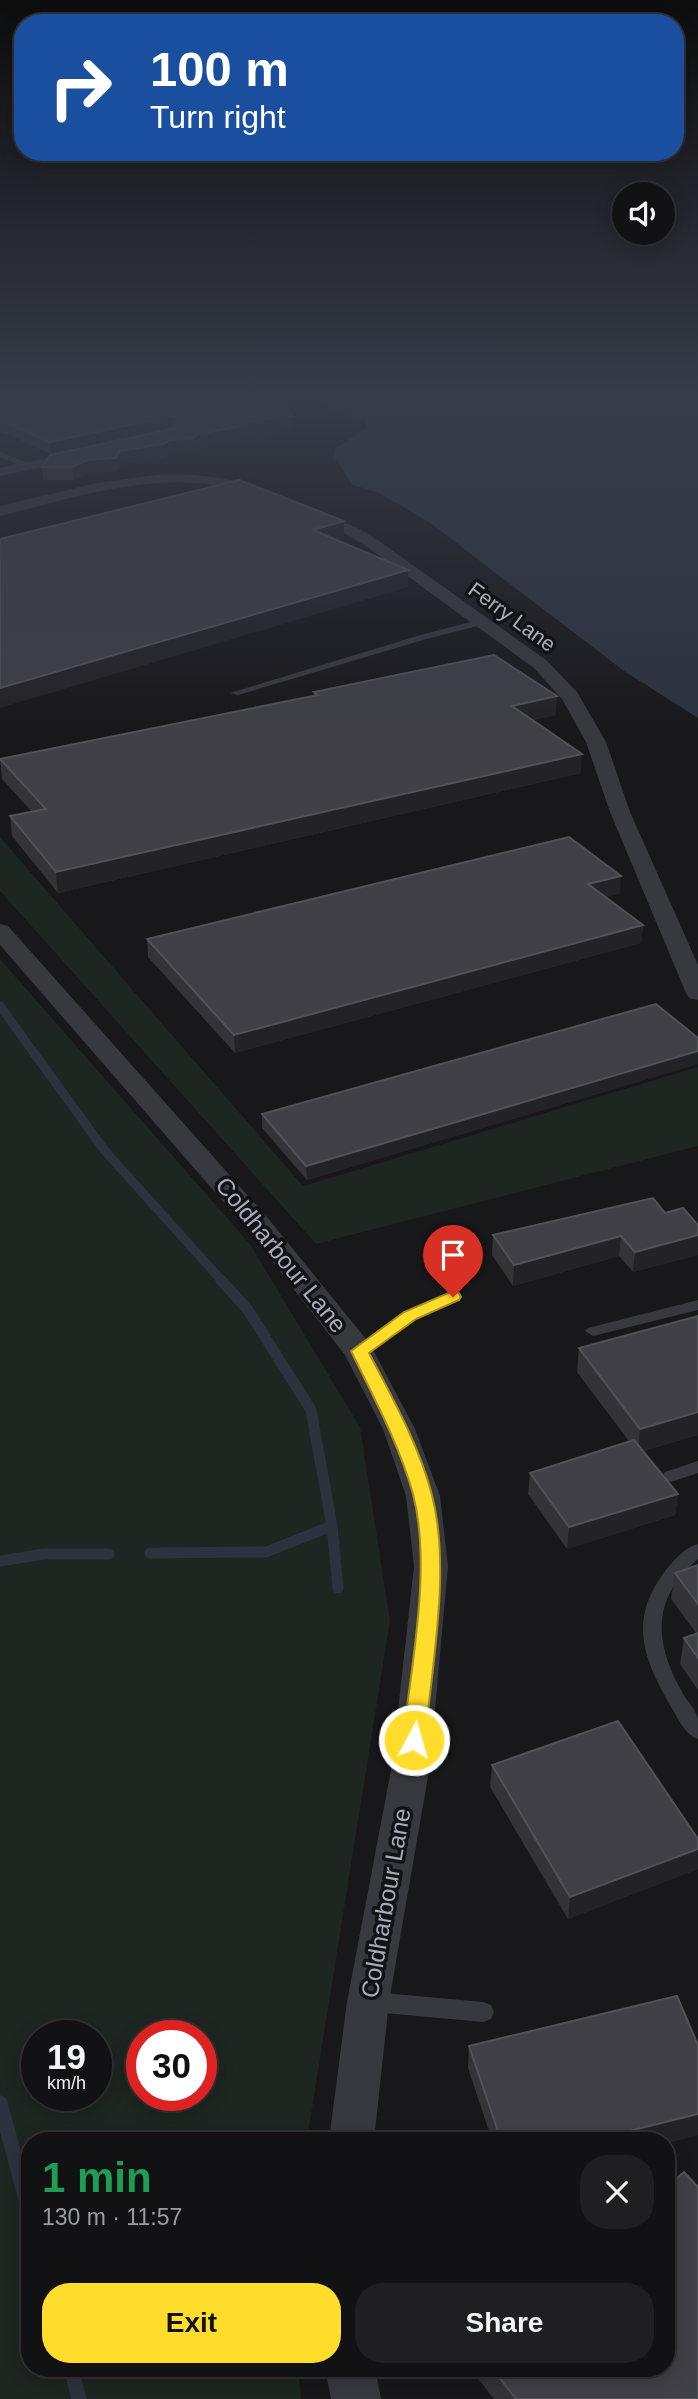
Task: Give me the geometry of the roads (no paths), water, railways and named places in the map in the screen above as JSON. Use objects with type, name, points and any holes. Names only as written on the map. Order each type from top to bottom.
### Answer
[{"type":"street","name":"Ferry Lane","points":[[308,513],[363,537],[554,676],[579,710],[596,742],[620,812],[698,993]]},
{"type":"street","name":"Coldharbour Lane","points":[[0,932],[257,1223],[359,1351],[399,1429],[423,1496],[432,1566],[411,1765],[368,2002],[353,2132]]},
{"type":"street","points":[[352,2377],[356,2399]]},
{"type":"lane","points":[[234,693],[482,622]]},
{"type":"lane","points":[[359,1351],[410,1316],[453,1297]]},
{"type":"lane","points":[[593,1331],[698,1304]]},
{"type":"lane","points":[[671,1476],[698,1467]]},
{"type":"lane","points":[[698,1550],[683,1560],[663,1589],[652,1622],[657,1658],[689,1721],[698,1732]]},
{"type":"lane","points":[[368,2002],[482,2012]]},
{"type":"water","points":[[413,513],[698,513],[698,718],[624,671],[429,522]]},
{"type":"waterway","points":[[0,1006],[105,1151],[223,1282]]},
{"type":"waterway","points":[[221,1280],[248,1310],[311,1410],[332,1526]]},
{"type":"waterway","points":[[150,1553],[266,1552],[332,1526]]},
{"type":"waterway","points":[[332,1526],[338,1588]]},
{"type":"waterway","points":[[0,1561],[44,1554],[109,1554]]},
{"type":"waterway","points":[[0,2103],[21,2181]]},
{"type":"waterway","points":[[73,2377],[79,2399]]}]
